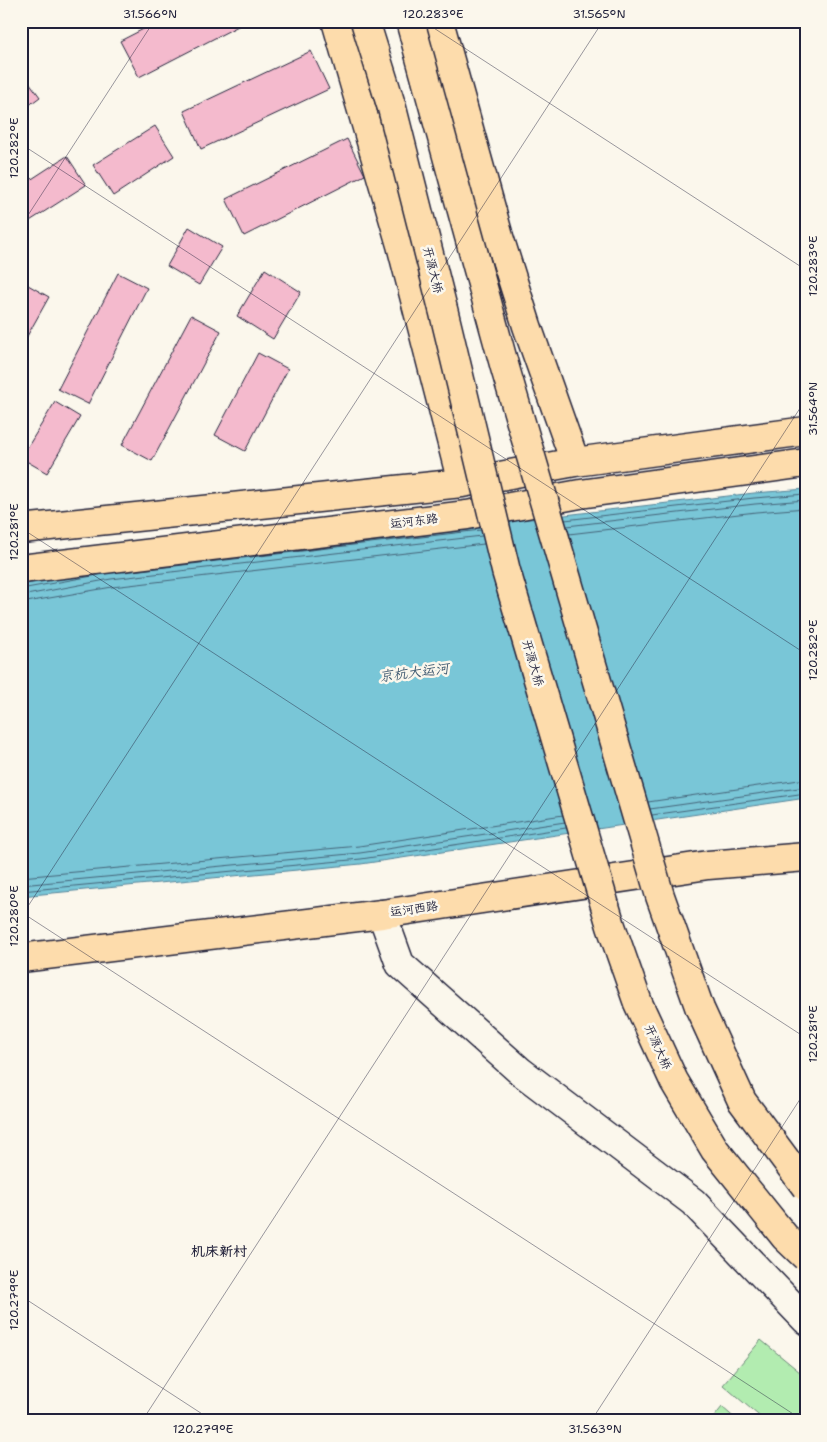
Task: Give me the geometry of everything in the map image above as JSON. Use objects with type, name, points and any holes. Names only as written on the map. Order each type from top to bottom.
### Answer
[{"type":"main road","points":[[336,21],[401,245],[462,483]]},
{"type":"main road","name":"开源大桥","points":[[364,21],[392,108],[506,571],[611,926],[638,1003],[674,1081],[715,1150],[785,1237],[806,1257]]},
{"type":"main road","points":[[410,21],[505,368],[660,896],[700,1009],[742,1101],[806,1187]]},
{"type":"main road","points":[[439,21],[499,237],[527,326],[575,462]]},
{"type":"main road","points":[[21,529],[462,483],[575,462],[806,431]]},
{"type":"main road","name":"运河东路","points":[[21,569],[467,515],[580,494],[806,463]]},
{"type":"main road","name":"运河西路","points":[[21,958],[382,914],[708,865],[806,857]]},
{"type":"street","points":[[382,914],[400,964],[520,1071],[692,1202],[806,1320]]},
{"type":"green space","points":[[761,1340],[806,1377],[806,1421],[765,1421],[723,1385]]},
{"type":"green space","points":[[722,1407],[738,1421],[711,1421]]},
{"type":"water","name":"京杭大运河","points":[[806,489],[806,798],[361,864],[21,896],[21,585],[109,568],[754,493]]},
{"type":"building","points":[[159,21],[248,21],[139,77],[120,41]]},
{"type":"building","points":[[311,51],[329,89],[201,149],[184,111]]},
{"type":"building","points":[[21,71],[40,97],[21,111]]},
{"type":"building","points":[[155,126],[174,156],[113,196],[93,165]]},
{"type":"building","points":[[347,139],[365,175],[244,236],[226,199]]},
{"type":"building","points":[[67,156],[86,185],[25,224],[21,218],[21,186]]},
{"type":"building","points":[[189,227],[222,247],[199,285],[167,266]]},
{"type":"building","points":[[265,269],[301,292],[273,339],[237,316]]},
{"type":"building","points":[[118,273],[147,288],[88,404],[58,389]]},
{"type":"building","points":[[21,281],[49,297],[21,347]]},
{"type":"building","points":[[191,315],[221,331],[152,461],[122,445]]},
{"type":"building","points":[[258,353],[288,369],[245,451],[215,435]]},
{"type":"building","points":[[55,402],[80,417],[47,473],[21,458]]},
{"type":"district","name":"机床新村","points":[[219,1251]]}]
